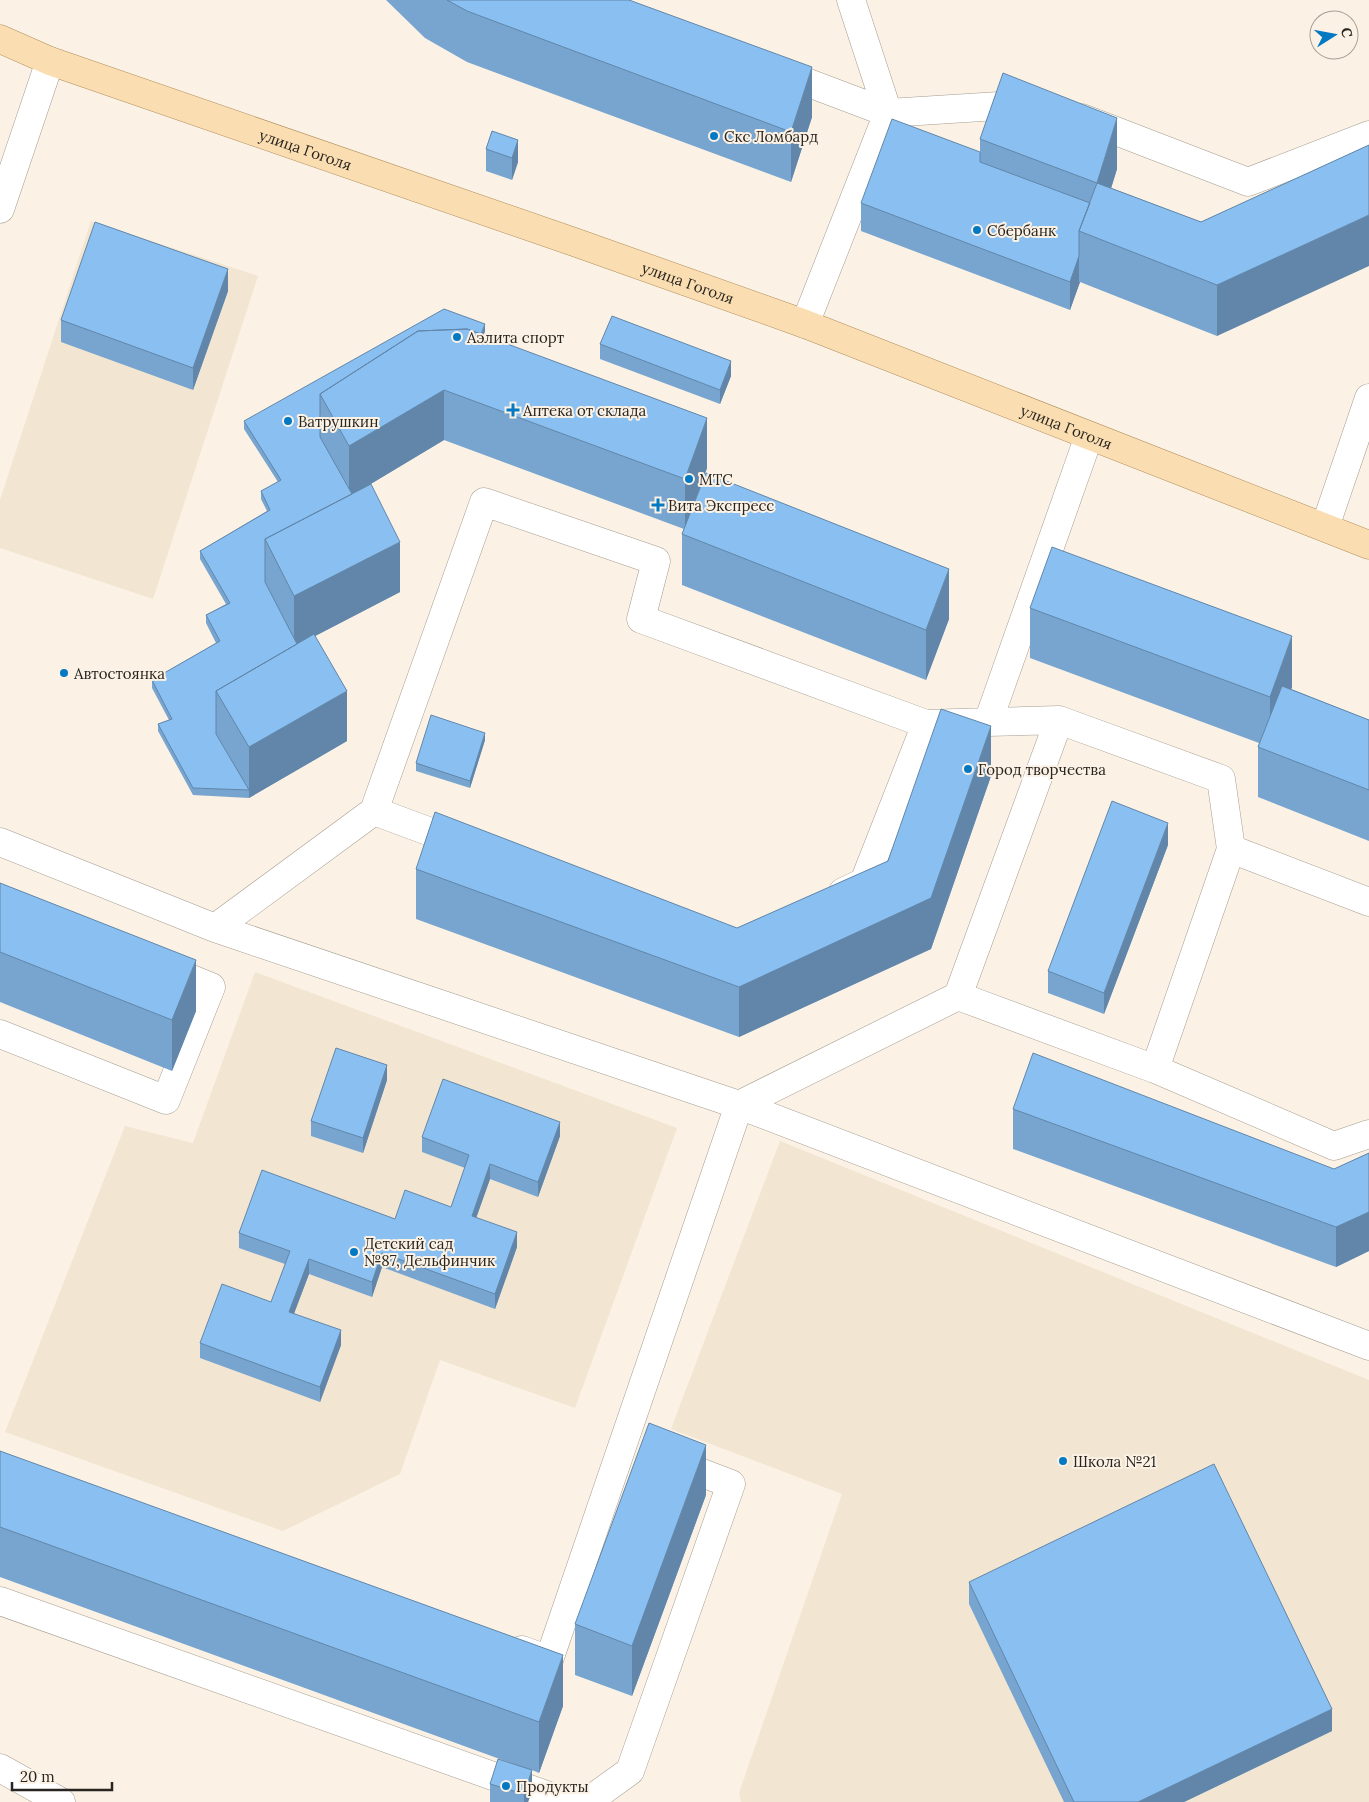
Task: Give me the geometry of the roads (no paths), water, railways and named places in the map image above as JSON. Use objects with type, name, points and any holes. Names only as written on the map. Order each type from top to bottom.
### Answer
[{"type":"main road","name":"улица Гоголя","points":[[0,39],[50,61],[805,324],[1369,545]]},
{"type":"street","points":[[805,324],[888,113],[852,0]]},
{"type":"street","points":[[0,209],[50,61]]},
{"type":"street","points":[[757,64],[888,113],[1044,103],[1248,182],[1369,136]]},
{"type":"street","points":[[1325,528],[1369,398]]},
{"type":"street","points":[[988,722],[1089,436]]},
{"type":"street","points":[[215,928],[374,811],[484,502],[656,561],[641,618],[926,724],[1059,720],[1221,779],[1231,849],[1155,1068]]},
{"type":"street","points":[[503,1643],[549,1660],[739,1105],[958,996],[1059,720]]},
{"type":"street","points":[[820,902],[864,882],[926,724]]},
{"type":"street","points":[[374,811],[489,854]]},
{"type":"street","points":[[0,842],[215,928],[739,1105],[1369,1346]]},
{"type":"street","points":[[1231,849],[1369,902]]},
{"type":"street","points":[[0,1034],[166,1100],[211,987],[138,958]]},
{"type":"street","points":[[958,996],[1155,1068],[1334,1146],[1369,1134]]},
{"type":"street","points":[[586,1802],[630,1771],[731,1484],[623,1443]]},
{"type":"street","points":[[0,1600],[566,1802]]},
{"type":"street","points":[[0,1768],[60,1802]]},
{"type":"place","name":"Скс Ломбард","points":[[714,136]]},
{"type":"place","name":"Сбербанк","points":[[977,230]]},
{"type":"place","name":"Аэлита спорт","points":[[457,337]]},
{"type":"place","name":"Аптека от склада","points":[[513,410]]},
{"type":"place","name":"Ватрушкин","points":[[288,421]]},
{"type":"place","name":"МТС","points":[[689,479]]},
{"type":"place","name":"Вита Экспресс","points":[[658,505]]},
{"type":"place","name":"Автостоянка","points":[[64,673]]},
{"type":"place","name":"Город творчества","points":[[968,769]]},
{"type":"place","name":"Детский сад №87, Дельфинчик","points":[[354,1252]]},
{"type":"place","name":"Школа №21","points":[[1063,1461]]},
{"type":"place","name":"Продукты","points":[[506,1786]]}]
